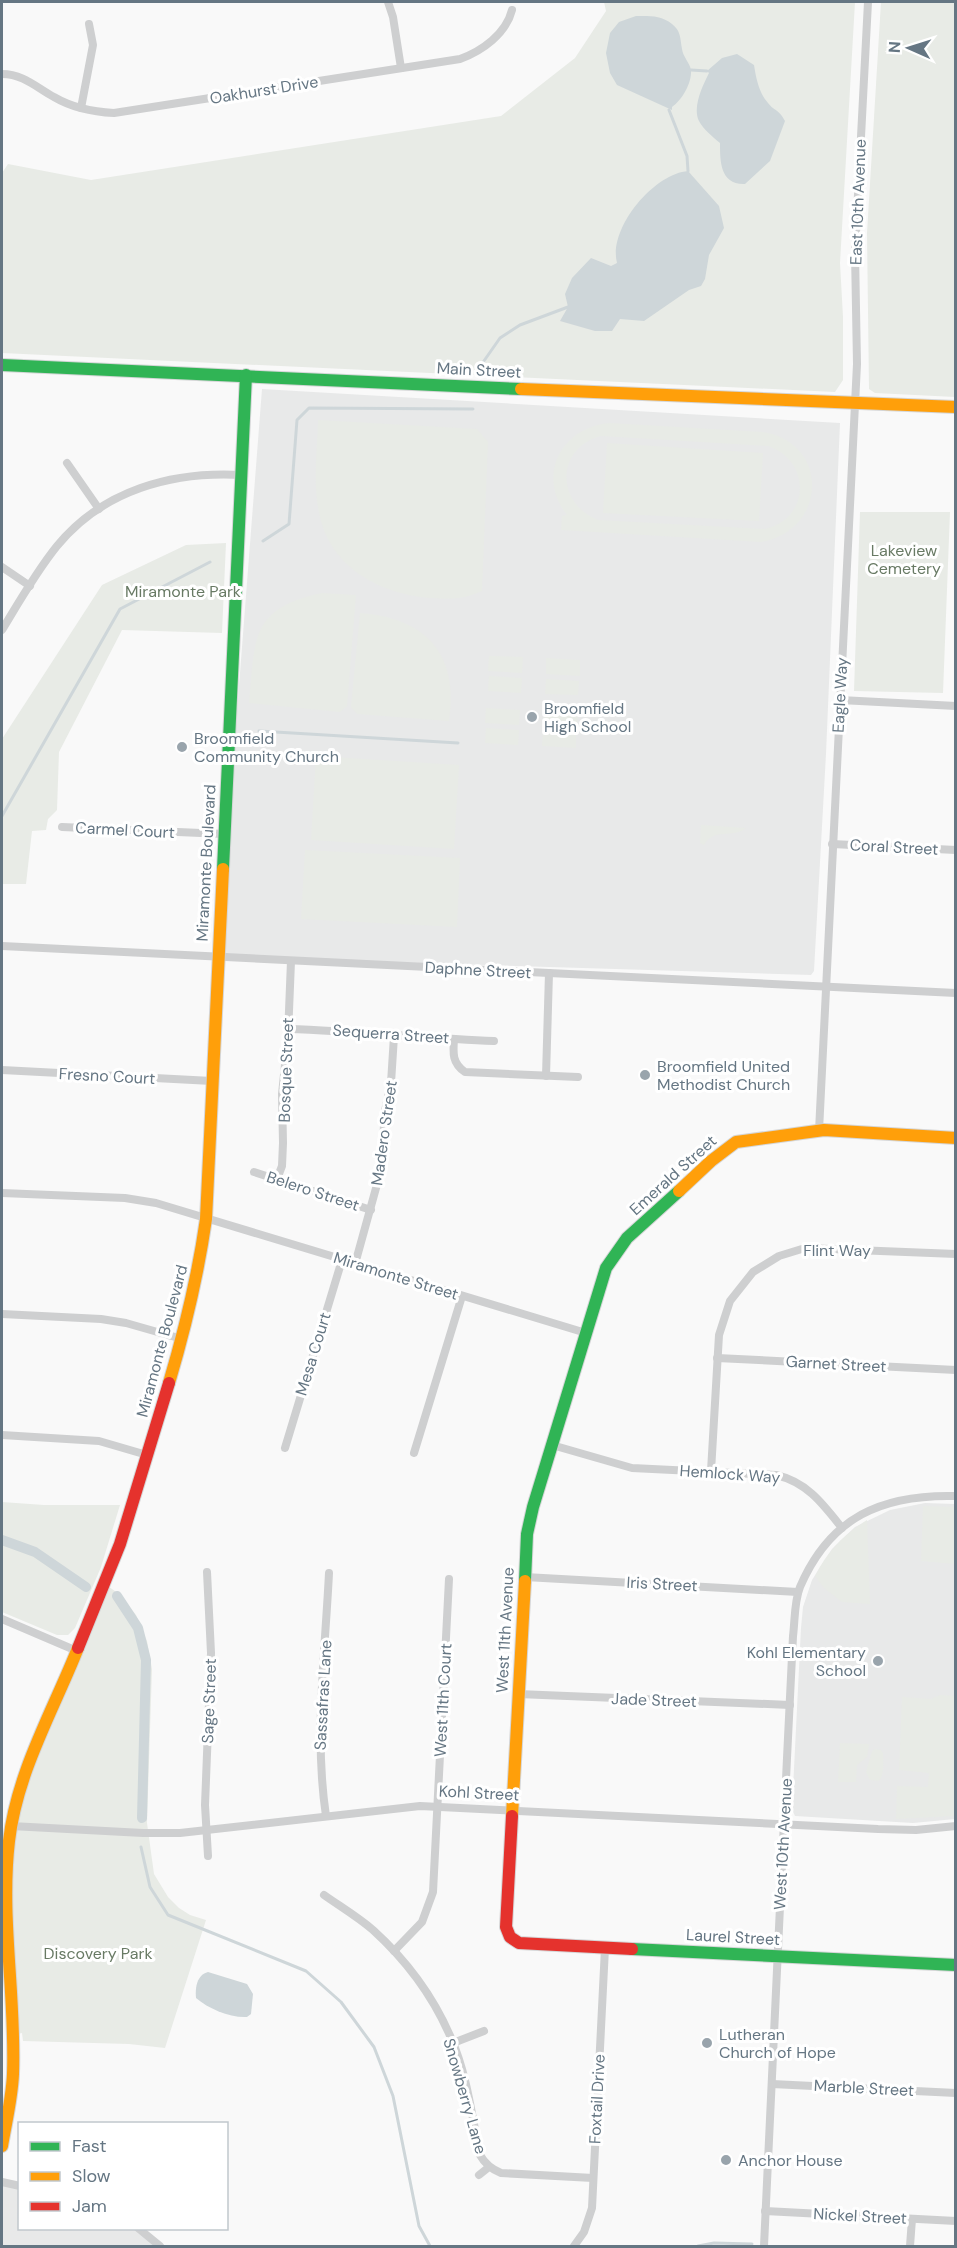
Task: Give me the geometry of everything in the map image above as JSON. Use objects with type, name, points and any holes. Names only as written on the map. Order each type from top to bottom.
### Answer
[{"type":"street","points":[[388,2],[393,17],[401,68]]},
{"type":"street","name":"East 10th Avenue","points":[[855,404],[858,337],[856,222],[868,2]]},
{"type":"street","name":"Oakhurst Drive","points":[[2,74],[19,77],[62,101],[81,108],[101,113],[114,113],[460,59],[472,55],[505,28],[512,10]]},
{"type":"street","points":[[81,108],[93,45],[89,24]]},
{"type":"street","name":"Main Street","points":[[2,365],[956,407]]},
{"type":"street","name":"Miramonte Boulevard","points":[[2,2146],[13,2076],[6,1891],[6,1825],[24,1774],[120,1544],[196,1288],[206,1219],[246,375]]},
{"type":"street","name":"Eagle Way","points":[[825,986],[855,404]]},
{"type":"street","points":[[67,463],[99,508]]},
{"type":"street","points":[[2,630],[58,545],[99,508],[137,488],[162,481],[204,475],[242,475]]},
{"type":"street","points":[[2,567],[30,586]]},
{"type":"street","points":[[840,700],[956,706]]},
{"type":"street","name":"Carmel Court","points":[[62,827],[224,834]]},
{"type":"street","name":"Coral Street","points":[[832,844],[956,850]]},
{"type":"street","name":"Daphne Street","points":[[2,946],[956,993]]},
{"type":"street","name":"Bosque Street","points":[[277,1179],[282,1166],[282,1094],[291,961]]},
{"type":"street","points":[[546,1076],[549,973]]},
{"type":"street","points":[[819,1131],[825,986]]},
{"type":"street","name":"Sequerra Street","points":[[288,1029],[362,1031],[394,1036],[494,1041]]},
{"type":"street","name":"Madero Street","points":[[355,1264],[381,1170],[394,1036]]},
{"type":"street","points":[[454,1039],[453,1058],[459,1068],[465,1072],[578,1077]]},
{"type":"street","name":"Fresno Court","points":[[2,1070],[212,1081]]},
{"type":"street","name":"Emerald Street","points":[[586,1333],[606,1268],[616,1250],[725,1149],[743,1140],[819,1131],[956,1138]]},
{"type":"street","name":"Belero Street","points":[[254,1172],[371,1210]]},
{"type":"street","name":"Miramonte Street","points":[[2,1193],[125,1198],[156,1203],[586,1333]]},
{"type":"street","name":"Flint Way","points":[[711,1471],[717,1358],[722,1320],[730,1301],[753,1272],[779,1256],[804,1248],[956,1254]]},
{"type":"street","name":"Mesa Court","points":[[285,1448],[342,1260]]},
{"type":"street","points":[[414,1453],[462,1296]]},
{"type":"street","points":[[2,1314],[101,1319],[126,1323],[182,1339]]},
{"type":"street","name":"West 11th Avenue","points":[[510,1937],[506,1927],[529,1524],[586,1333]]},
{"type":"street","name":"Garnet Street","points":[[717,1358],[956,1370]]},
{"type":"street","points":[[2,1435],[99,1441],[147,1455]]},
{"type":"street","name":"Hemlock Way","points":[[552,1445],[632,1468],[776,1475],[796,1481],[808,1489],[842,1528]]},
{"type":"street","points":[[842,1528],[860,1515],[885,1503],[910,1497],[956,1496]]},
{"type":"street","name":"West 10th Avenue","points":[[764,2247],[795,1612],[798,1592],[822,1550],[842,1528]]},
{"type":"street","name":"Sage Street","points":[[207,1572],[211,1653],[205,1805],[208,1856]]},
{"type":"street","name":"Sassafras Lane","points":[[326,1816],[321,1785],[320,1746],[329,1573]]},
{"type":"street","name":"Iris Street","points":[[525,1577],[798,1592]]},
{"type":"street","name":"West 11th Court","points":[[394,1951],[416,1930],[431,1902],[435,1873],[449,1579]]},
{"type":"street","points":[[2,1619],[77,1651]]},
{"type":"street","name":"Jade Street","points":[[518,1694],[790,1706]]},
{"type":"street","name":"Kohl Street","points":[[6,1825],[150,1833],[207,1831],[420,1806],[915,1830],[956,1826]]},
{"type":"street","name":"Snowberry Lane","points":[[324,1895],[367,1925],[394,1951],[428,1995],[453,2043],[480,2155],[489,2167],[501,2173],[593,2178]]},
{"type":"street","name":"Laurel Street","points":[[510,1937],[519,1943],[956,1965]]},
{"type":"street","name":"Foxtail Drive","points":[[574,2247],[592,2208],[605,1948]]},
{"type":"street","points":[[453,2043],[484,2031]]},
{"type":"street","name":"Marble Street","points":[[772,2084],[956,2093]]},
{"type":"street","points":[[479,2175],[489,2167]]},
{"type":"street","points":[[2,2182],[18,2186]]},
{"type":"street","name":"Nickel Street","points":[[765,2211],[956,2221]]},
{"type":"street","points":[[910,2247],[912,2219]]},
{"type":"street","points":[[139,2230],[160,2247]]},
{"type":"shaded area","points":[[636,16],[664,19],[679,32],[691,75],[686,91],[672,110],[617,85],[610,73],[606,53],[610,33],[619,22]]},
{"type":"shaded area","points":[[737,54],[754,65],[762,95],[785,121],[770,161],[745,184],[731,181],[726,176],[721,164],[720,143],[708,133],[697,115],[699,96],[709,73],[707,71],[722,58]]},
{"type":"shaded area","points":[[688,171],[719,206],[724,228],[709,255],[705,279],[701,286],[689,290],[644,321],[620,319],[612,331],[595,331],[560,321],[568,307],[565,294],[572,278],[591,258],[611,266],[617,263],[616,249],[619,235],[636,205],[661,182],[675,174]]},
{"type":"shaded area","name":"Broomfield High School","points":[[262,389],[840,423],[826,754],[814,971],[811,975],[218,957]]},
{"type":"shaded area","name":"Kohl Elementary School","points":[[925,1503],[955,1504],[955,1819],[913,1823],[795,1816],[792,1809],[801,1628],[803,1607],[812,1580],[832,1549],[855,1527],[890,1510]]},
{"type":"shaded area","points":[[208,1972],[247,1984],[253,1994],[251,2014],[247,2017],[240,2017],[227,2014],[207,2006],[196,1998],[198,1982],[201,1976]]},
{"type":"shaded area","points":[[2,2182],[18,2186],[18,2230],[139,2230],[160,2246],[2,2246]]},
{"type":"green space","points":[[604,2],[855,2],[840,263],[843,380],[835,392],[2,353],[2,173],[8,164],[91,180],[501,116],[575,58],[606,11]]},
{"type":"green space","points":[[881,2],[955,2],[955,397],[875,393],[869,389],[867,233]]},
{"type":"green space","points":[[318,420],[477,429],[488,442],[482,591],[459,598],[438,599],[416,596],[375,584],[357,573],[342,559],[329,541],[318,509],[316,471]]},
{"type":"green space","points":[[610,423],[762,432],[784,439],[800,451],[809,468],[812,486],[809,504],[799,521],[783,534],[761,542],[561,530],[562,516],[567,515],[558,500],[554,485],[554,470],[558,456],[578,434]],"holes":[[[601,436],[768,446],[782,453],[792,464],[798,476],[800,489],[791,514],[780,523],[765,529],[598,520],[584,512],[574,501],[568,489],[566,476],[569,463],[586,442]]]},
{"type":"green space","points":[[607,443],[763,453],[759,521],[603,513]]},
{"type":"green space","name":"Lakeview Cemetery","points":[[860,512],[950,512],[943,693],[854,691]]},
{"type":"green space","name":"Miramonte Park","points":[[226,543],[222,633],[122,630],[59,752],[57,810],[48,819],[46,830],[32,831],[26,884],[2,884],[2,739],[102,585],[186,545]]},
{"type":"green space","points":[[322,593],[356,595],[347,706],[340,712],[249,703],[253,661],[261,630],[269,618],[281,608],[298,599]]},
{"type":"green space","points":[[360,613],[403,622],[419,631],[433,643],[442,658],[448,676],[451,697],[449,721],[357,714],[351,707]]},
{"type":"green space","points":[[489,656],[523,657],[522,673],[488,671]]},
{"type":"green space","points":[[546,658],[580,660],[580,676],[546,674]]},
{"type":"green space","points":[[489,676],[522,678],[521,693],[488,691]]},
{"type":"green space","points":[[546,679],[579,681],[578,695],[545,694]]},
{"type":"green space","points":[[486,708],[520,710],[519,725],[485,723]]},
{"type":"green space","points":[[544,711],[578,713],[577,728],[543,726]]},
{"type":"green space","points":[[486,728],[519,730],[518,745],[485,743]]},
{"type":"green space","points":[[543,731],[576,733],[576,748],[542,746]]},
{"type":"green space","points":[[316,756],[459,765],[454,849],[311,840]]},
{"type":"green space","points":[[701,825],[746,828],[735,833],[713,836],[704,845],[700,843]]},
{"type":"green space","points":[[305,850],[460,858],[457,927],[301,919]]},
{"type":"green space","points":[[2,1502],[44,1505],[120,1505],[101,1567],[75,1628],[68,1635],[57,1635],[2,1612]]},
{"type":"green space","points":[[923,1506],[955,1507],[955,1564],[921,1561]]},
{"type":"green space","points":[[867,1520],[870,1604],[842,1602],[824,1588],[815,1576],[837,1544]]},
{"type":"green space","name":"Discovery Park","points":[[105,1584],[119,1594],[136,1615],[147,1641],[152,1669],[147,1823],[154,1874],[168,1897],[179,1908],[190,1915],[206,1920],[165,2048],[129,2044],[23,2041],[22,2033],[13,2035],[7,1928],[14,1811]]},
{"type":"green space","points":[[940,1695],[955,1696],[955,1816],[896,1819],[897,1786],[928,1787],[929,1773],[899,1770],[902,1697],[931,1699]]},
{"type":"green space","points":[[840,1743],[869,1744],[867,1757],[857,1765],[856,1782],[838,1782]]},
{"type":"green space","points":[[875,1749],[883,1753],[883,1771],[879,1781],[870,1780],[866,1772],[872,1751]]},
{"type":"waterway","points":[[691,70],[707,71]]},
{"type":"waterway","points":[[669,110],[687,156],[688,171]]},
{"type":"waterway","points":[[479,368],[500,338],[520,325],[568,307]]},
{"type":"waterway","points":[[263,541],[289,524],[297,420],[309,408],[473,409]]},
{"type":"waterway","points":[[2,816],[120,609],[210,562]]},
{"type":"waterway","points":[[259,731],[458,743]]},
{"type":"waterway","points":[[2,1540],[35,1552],[86,1587]]},
{"type":"waterway","points":[[117,1596],[138,1628],[146,1660],[142,1818]]},
{"type":"waterway","points":[[141,1847],[150,1887],[168,1915],[306,1971],[341,2002],[374,2047],[393,2096],[419,2226],[430,2246]]},
{"type":"waterway","points":[[698,2246],[714,2243],[752,2244]]},
{"type":"traffic: fast","points":[[2,365],[521,389]]},
{"type":"traffic: fast","points":[[223,869],[246,375]]},
{"type":"traffic: fast","points":[[525,1581],[527,1534],[533,1507],[606,1268],[627,1238],[679,1191]]},
{"type":"traffic: fast","points":[[632,1949],[956,1965]]},
{"type":"traffic: slow","points":[[521,389],[956,407]]},
{"type":"traffic: slow","points":[[169,1383],[191,1302],[206,1219],[223,869]]},
{"type":"traffic: slow","points":[[679,1191],[711,1161],[736,1142],[824,1130],[956,1138]]},
{"type":"traffic: slow","points":[[512,1816],[525,1581]]},
{"type":"traffic: slow","points":[[2,2146],[13,2074],[6,1899],[9,1841],[13,1815],[28,1766],[78,1648]]},
{"type":"traffic: jam","points":[[78,1648],[120,1544],[169,1383]]},
{"type":"traffic: jam","points":[[512,1816],[506,1927],[510,1937],[519,1943],[632,1949]]},
{"type":"place","name":"Broomfield High School","points":[[532,717]]},
{"type":"place","name":"Broomfield Community Church","points":[[182,747]]},
{"type":"place","name":"Broomfield United Methodist Church","points":[[645,1075]]},
{"type":"place","name":"Kohl Elementary School","points":[[878,1661]]},
{"type":"place","name":"Lutheran Church of Hope","points":[[707,2043]]},
{"type":"place","name":"Anchor House","points":[[726,2160]]}]
